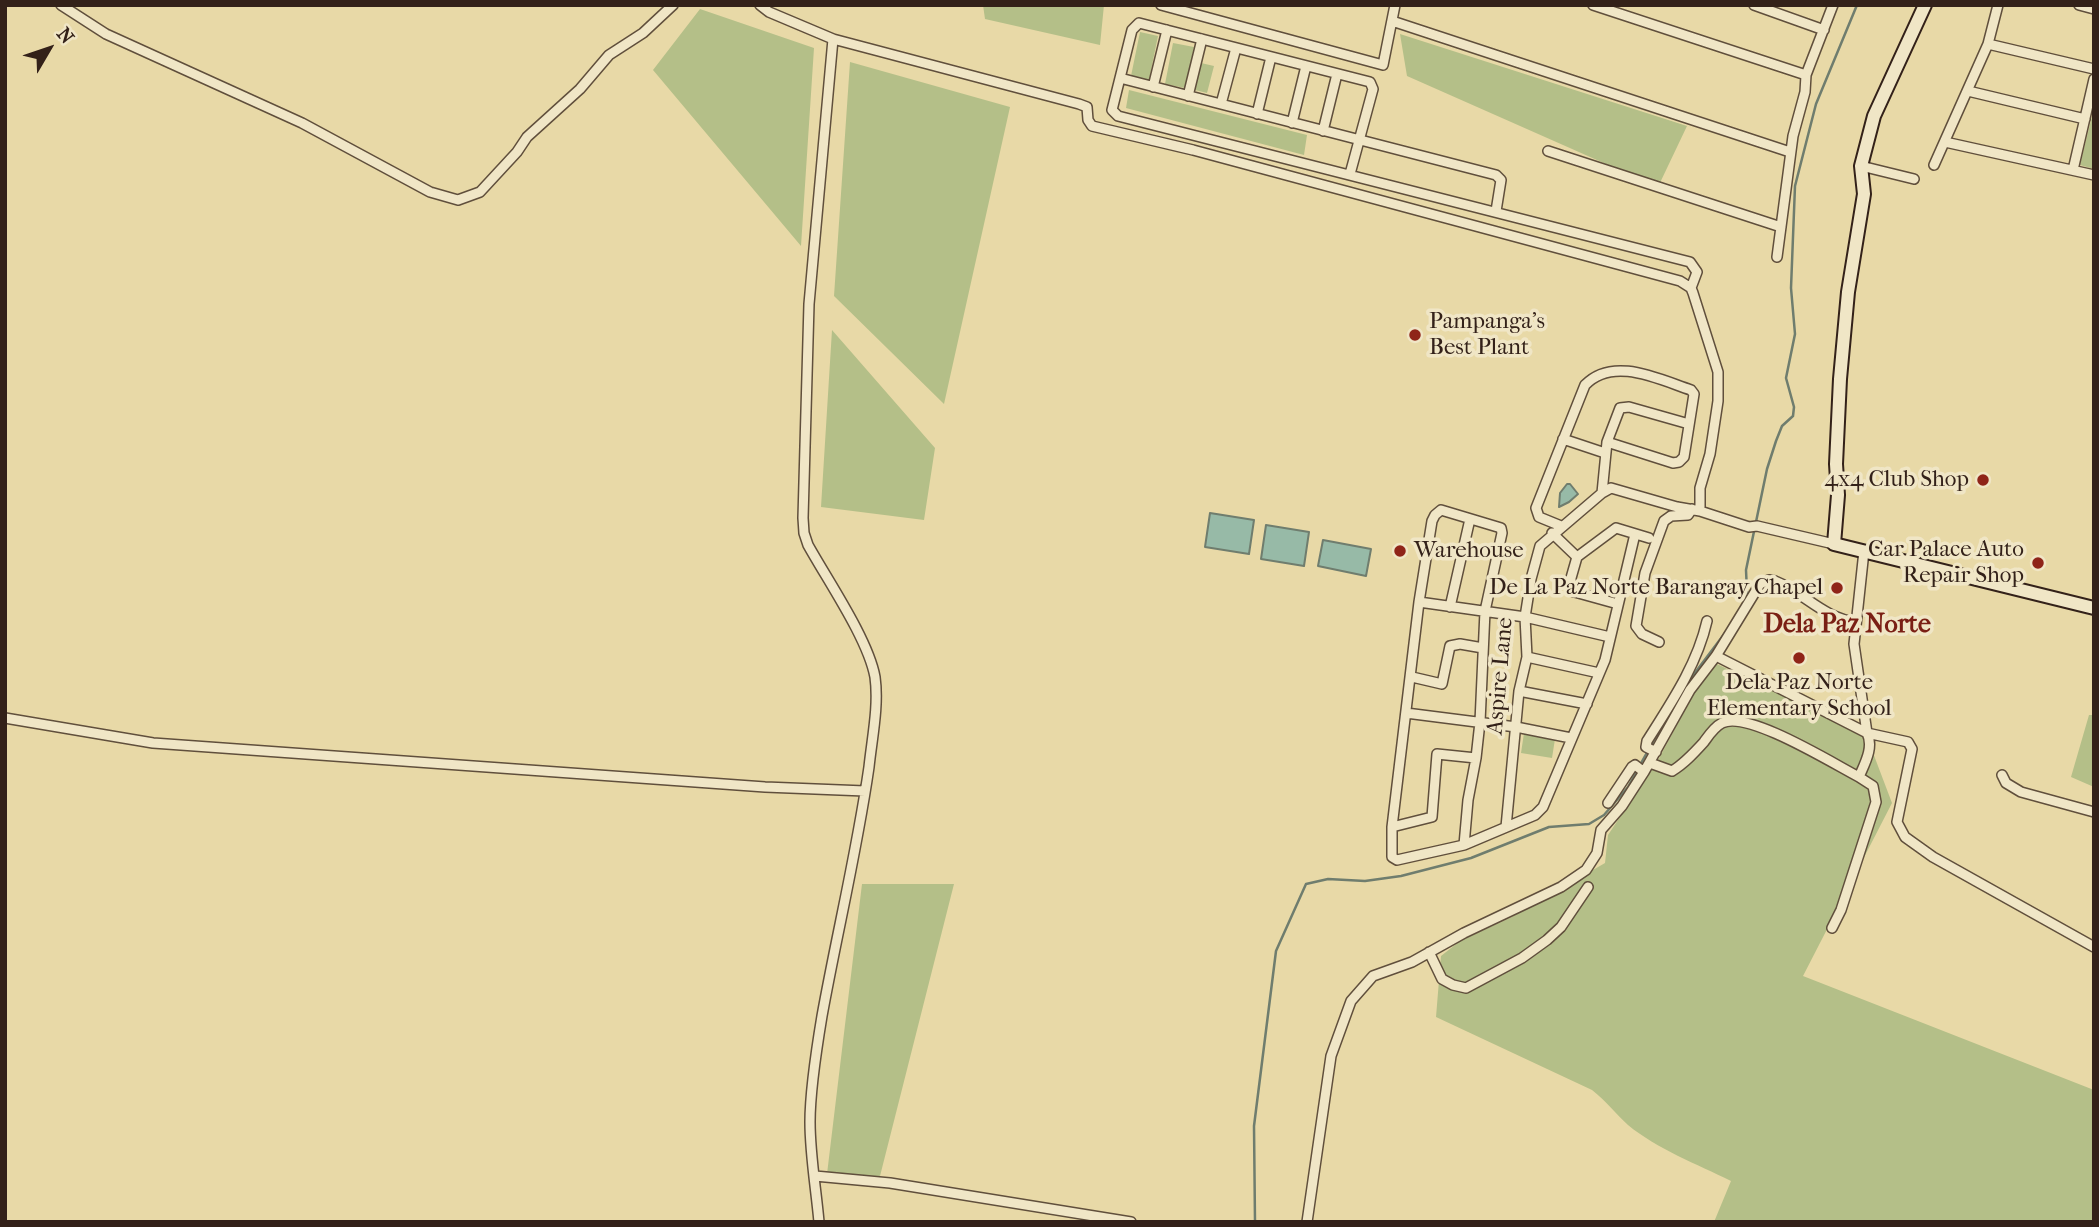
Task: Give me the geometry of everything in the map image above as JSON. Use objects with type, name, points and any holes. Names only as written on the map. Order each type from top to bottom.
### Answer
[{"type":"street","points":[[61,5],[106,34],[302,122],[430,192],[458,200],[480,192],[517,152],[527,137],[580,89],[608,55],[643,33],[673,5]]},
{"type":"street","points":[[1161,5],[1383,65],[1395,5]]},
{"type":"street","points":[[1593,5],[1806,75]]},
{"type":"street","points":[[1777,257],[1790,152],[1805,92],[1806,75],[1833,5]]},
{"type":"street","points":[[1835,544],[1840,379],[1848,292],[1864,194],[1861,166],[1874,116],[1925,5]]},
{"type":"street","points":[[1934,165],[1988,44],[1998,5]]},
{"type":"street","points":[[2079,5],[2094,9]]},
{"type":"street","points":[[758,6],[833,39],[1079,104],[1087,107],[1088,120],[1092,127],[1193,150],[1680,281],[1691,288]]},
{"type":"street","points":[[1758,6],[1824,30]]},
{"type":"street","points":[[1392,21],[1790,152]]},
{"type":"street","points":[[1350,174],[1373,89],[1370,82],[1136,24],[1132,30],[1112,110],[1118,116],[1690,262],[1697,272],[1691,288],[1718,372],[1718,401],[1710,454],[1696,510],[1688,515],[1671,516],[1664,521],[1645,573],[1636,626],[1642,635],[1659,642]]},
{"type":"street","points":[[1153,87],[1167,30]]},
{"type":"street","points":[[819,1222],[811,1158],[810,1119],[821,1019],[851,877],[876,704],[875,678],[870,657],[808,545],[803,519],[809,304],[833,39]]},
{"type":"street","points":[[1188,96],[1202,39]]},
{"type":"street","points":[[1988,44],[2094,69]]},
{"type":"street","points":[[1221,104],[1236,48]]},
{"type":"street","points":[[1257,114],[1271,57]]},
{"type":"street","points":[[1292,123],[1307,66]]},
{"type":"street","points":[[1323,131],[1337,74]]},
{"type":"street","points":[[1121,78],[1496,175],[1502,186],[1496,212]]},
{"type":"street","points":[[2073,170],[2094,79]]},
{"type":"street","points":[[1968,92],[2085,119]]},
{"type":"street","points":[[1945,142],[2094,175]]},
{"type":"street","points":[[1548,151],[1781,227]]},
{"type":"street","points":[[1861,166],[1914,178]]},
{"type":"street","points":[[1561,526],[1538,517],[1536,508],[1585,385],[1595,375],[1625,370],[1691,390],[1694,394],[1684,457],[1679,462],[1673,463],[1607,442]]},
{"type":"street","points":[[1602,493],[1607,442],[1620,408],[1629,407],[1689,424]]},
{"type":"street","points":[[1563,439],[1605,453]]},
{"type":"street","points":[[1602,493],[1618,488],[1676,507],[1696,510],[1753,527],[1835,544],[2094,608]]},
{"type":"street","name":"Aspire Lane","points":[[1506,827],[1519,691],[1527,657],[1525,617],[1540,546],[1602,493]]},
{"type":"street","points":[[1464,845],[1480,722],[1485,611],[1502,533],[1501,528],[1441,510],[1434,515],[1419,602],[1392,827],[1391,852],[1394,860],[1464,845],[1535,814],[1543,807],[1605,660],[1634,534]]},
{"type":"street","points":[[1450,607],[1470,519]]},
{"type":"street","points":[[1618,604],[1572,591],[1571,578],[1577,557],[1616,528],[1649,538]]},
{"type":"street","points":[[1552,533],[1577,557]]},
{"type":"street","points":[[1859,777],[1871,740],[1867,733],[1854,644],[1864,551]]},
{"type":"street","points":[[1307,1222],[1331,1056],[1351,1002],[1373,976],[1412,962],[1577,877],[1594,860],[1601,830],[1622,793],[1643,768],[1651,750],[1689,690],[1716,656],[1760,584],[1769,580],[1780,583],[1826,614],[1842,620],[1856,621]]},
{"type":"street","points":[[1419,602],[1525,617],[1610,637]]},
{"type":"street","points":[[1651,750],[1647,741],[1696,657],[1707,621]]},
{"type":"street","points":[[1412,677],[1442,684],[1450,646],[1460,644],[1483,648]]},
{"type":"street","points":[[1716,656],[1867,733],[1908,742],[1912,749],[1897,822],[1905,837],[1933,857],[2094,947]]},
{"type":"street","points":[[1527,657],[1599,673]]},
{"type":"street","points":[[1519,691],[1587,704]]},
{"type":"street","points":[[1406,713],[1516,727],[1571,738]]},
{"type":"street","points":[[5,718],[152,743],[765,787],[865,791]]},
{"type":"street","points":[[1643,768],[1672,771],[1680,766],[1716,727],[1735,720],[1755,724],[1873,786],[1876,802],[1841,910],[1832,928]]},
{"type":"street","points":[[1392,827],[1432,817],[1437,754],[1476,758]]},
{"type":"street","points":[[2003,775],[2006,783],[2021,792],[2094,812]]},
{"type":"street","points":[[1608,803],[1622,793]]},
{"type":"street","points":[[1429,953],[1442,979],[1452,985],[1466,988],[1522,958],[1548,940],[1561,927],[1588,887]]},
{"type":"street","points":[[815,1176],[890,1183],[1131,1222]]},
{"type":"green space","points":[[983,5],[1104,5],[1100,45],[985,19]]},
{"type":"green space","points":[[700,9],[814,48],[801,246],[653,70]]},
{"type":"green space","points":[[1140,32],[1158,36],[1149,80],[1131,76]]},
{"type":"green space","points":[[1400,34],[1687,126],[1658,187],[1407,76]]},
{"type":"green space","points":[[1173,43],[1194,47],[1185,88],[1165,84]]},
{"type":"green space","points":[[850,62],[1010,107],[944,404],[834,296]]},
{"type":"green space","points":[[1201,63],[1214,66],[1207,93],[1195,90]]},
{"type":"green space","points":[[1129,90],[1307,135],[1304,155],[1126,108]]},
{"type":"green space","points":[[2094,108],[2094,169],[2080,165]]},
{"type":"green space","points":[[832,330],[935,448],[924,520],[821,507]]},
{"type":"green space","points":[[1717,664],[1867,737],[1892,803],[1803,976],[2094,1090],[2094,1222],[1714,1222],[1731,1181],[1639,1134],[1592,1090],[1436,1017],[1441,956],[1460,941],[1512,917],[1605,863],[1608,835],[1658,760],[1695,692]]},
{"type":"green space","points":[[2089,715],[2094,715],[2094,787],[2071,777]]},
{"type":"green space","points":[[1524,733],[1555,739],[1552,758],[1521,753]]},
{"type":"green space","points":[[862,884],[954,884],[879,1180],[827,1174]]},
{"type":"shaded area","points":[[1567,484],[1578,494],[1559,507],[1560,493]]},
{"type":"shaded area","points":[[1210,513],[1254,520],[1249,554],[1205,547]]},
{"type":"shaded area","points":[[1266,525],[1309,532],[1304,566],[1261,559]]},
{"type":"shaded area","points":[[1323,540],[1371,549],[1366,576],[1318,566]]},
{"type":"waterway","points":[[1742,607],[1747,592],[1746,570],[1767,469],[1782,426],[1793,416],[1794,407],[1786,378],[1795,334],[1791,288],[1795,186],[1816,104],[1857,5]]},
{"type":"waterway","points":[[1685,686],[1725,633]]},
{"type":"waterway","points":[[1640,765],[1659,731]]},
{"type":"waterway","points":[[1255,1222],[1254,1126],[1276,951],[1306,884],[1328,879],[1365,881],[1401,876],[1471,858],[1549,827],[1589,824],[1604,815],[1628,787],[1637,771]]},
{"type":"place","name":"Pampanga's Best Plant","points":[[1415,335]]},
{"type":"place","name":"4x4 Club Shop","points":[[1983,480]]},
{"type":"place","name":"Warehouse","points":[[1400,551]]},
{"type":"place","name":"Car Palace Auto Repair Shop","points":[[2038,563]]},
{"type":"place","name":"De La Paz Norte Barangay Chapel","points":[[1837,588]]},
{"type":"place","name":"Dela Paz Norte Elementary School","points":[[1799,658]]},
{"type":"district","name":"Dela Paz Norte","points":[[1847,626]]}]
